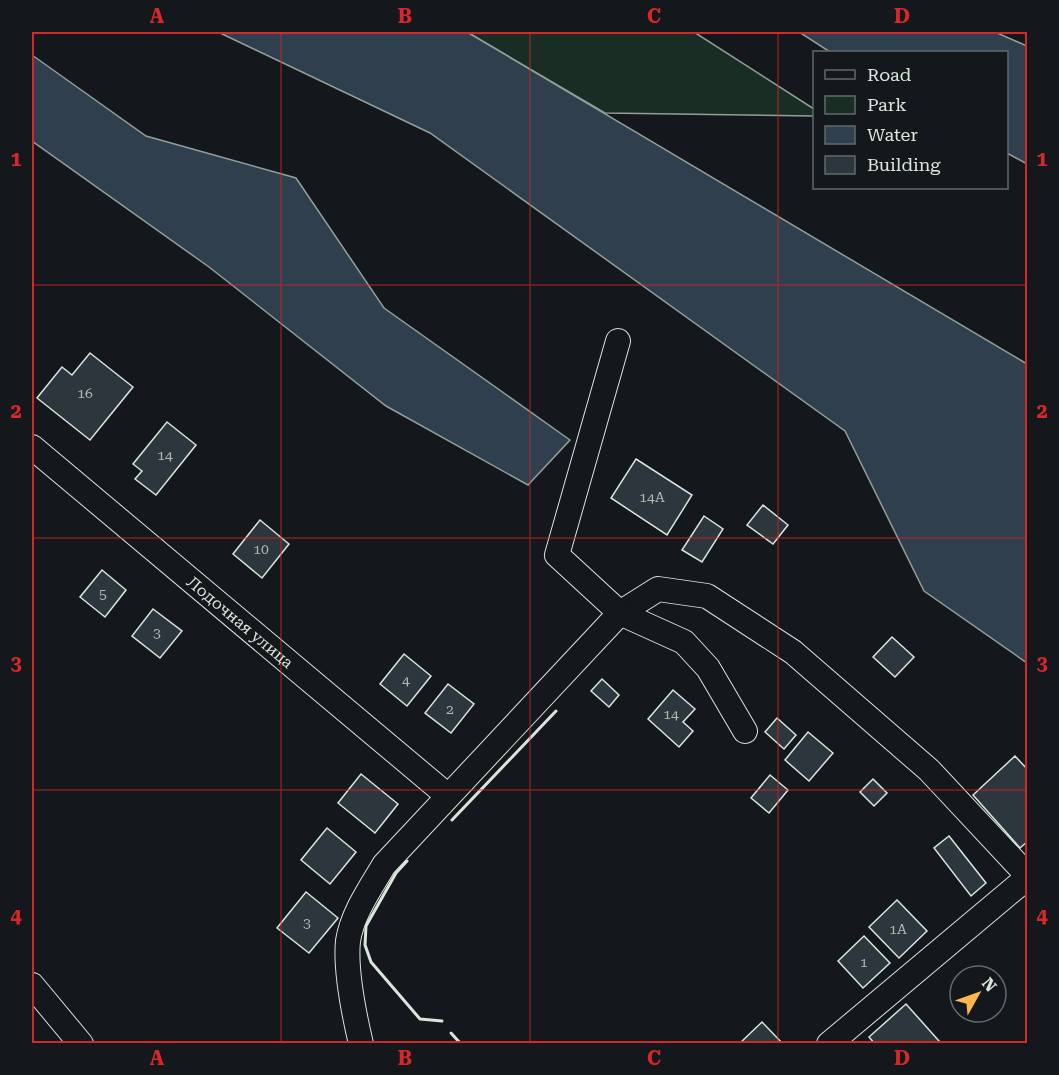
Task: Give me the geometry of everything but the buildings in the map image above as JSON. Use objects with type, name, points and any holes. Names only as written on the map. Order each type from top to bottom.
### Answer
[{"type":"street","points":[[618,341],[557,555],[620,613],[684,642],[708,669],[745,731]]},
{"type":"street","name":"Лодочная улица","points":[[32,447],[448,796]]},
{"type":"street","points":[[361,1044],[352,1006],[348,940],[364,898],[384,865],[620,613],[658,590],[707,596],[793,652],[929,770],[1028,877],[830,1044]]},
{"type":"street","points":[[32,985],[81,1044]]},
{"type":"green space","points":[[467,32],[694,32],[813,108],[813,116],[605,113]]},
{"type":"water","points":[[218,32],[467,32],[1027,364],[1027,663],[924,591],[845,431],[430,133]]},
{"type":"water","points":[[799,32],[995,32],[1027,46],[1027,164],[1008,154],[1008,51],[828,51]]},
{"type":"water","points":[[32,55],[146,136],[296,178],[384,308],[570,440],[528,485],[386,406],[209,267],[32,141]]},
{"type":"wall","points":[[452,820],[556,711]]},
{"type":"wall","points":[[407,861],[396,873],[366,926],[365,945],[371,962],[420,1019],[442,1021]]},
{"type":"wall","points":[[451,1033],[461,1044]]}]
